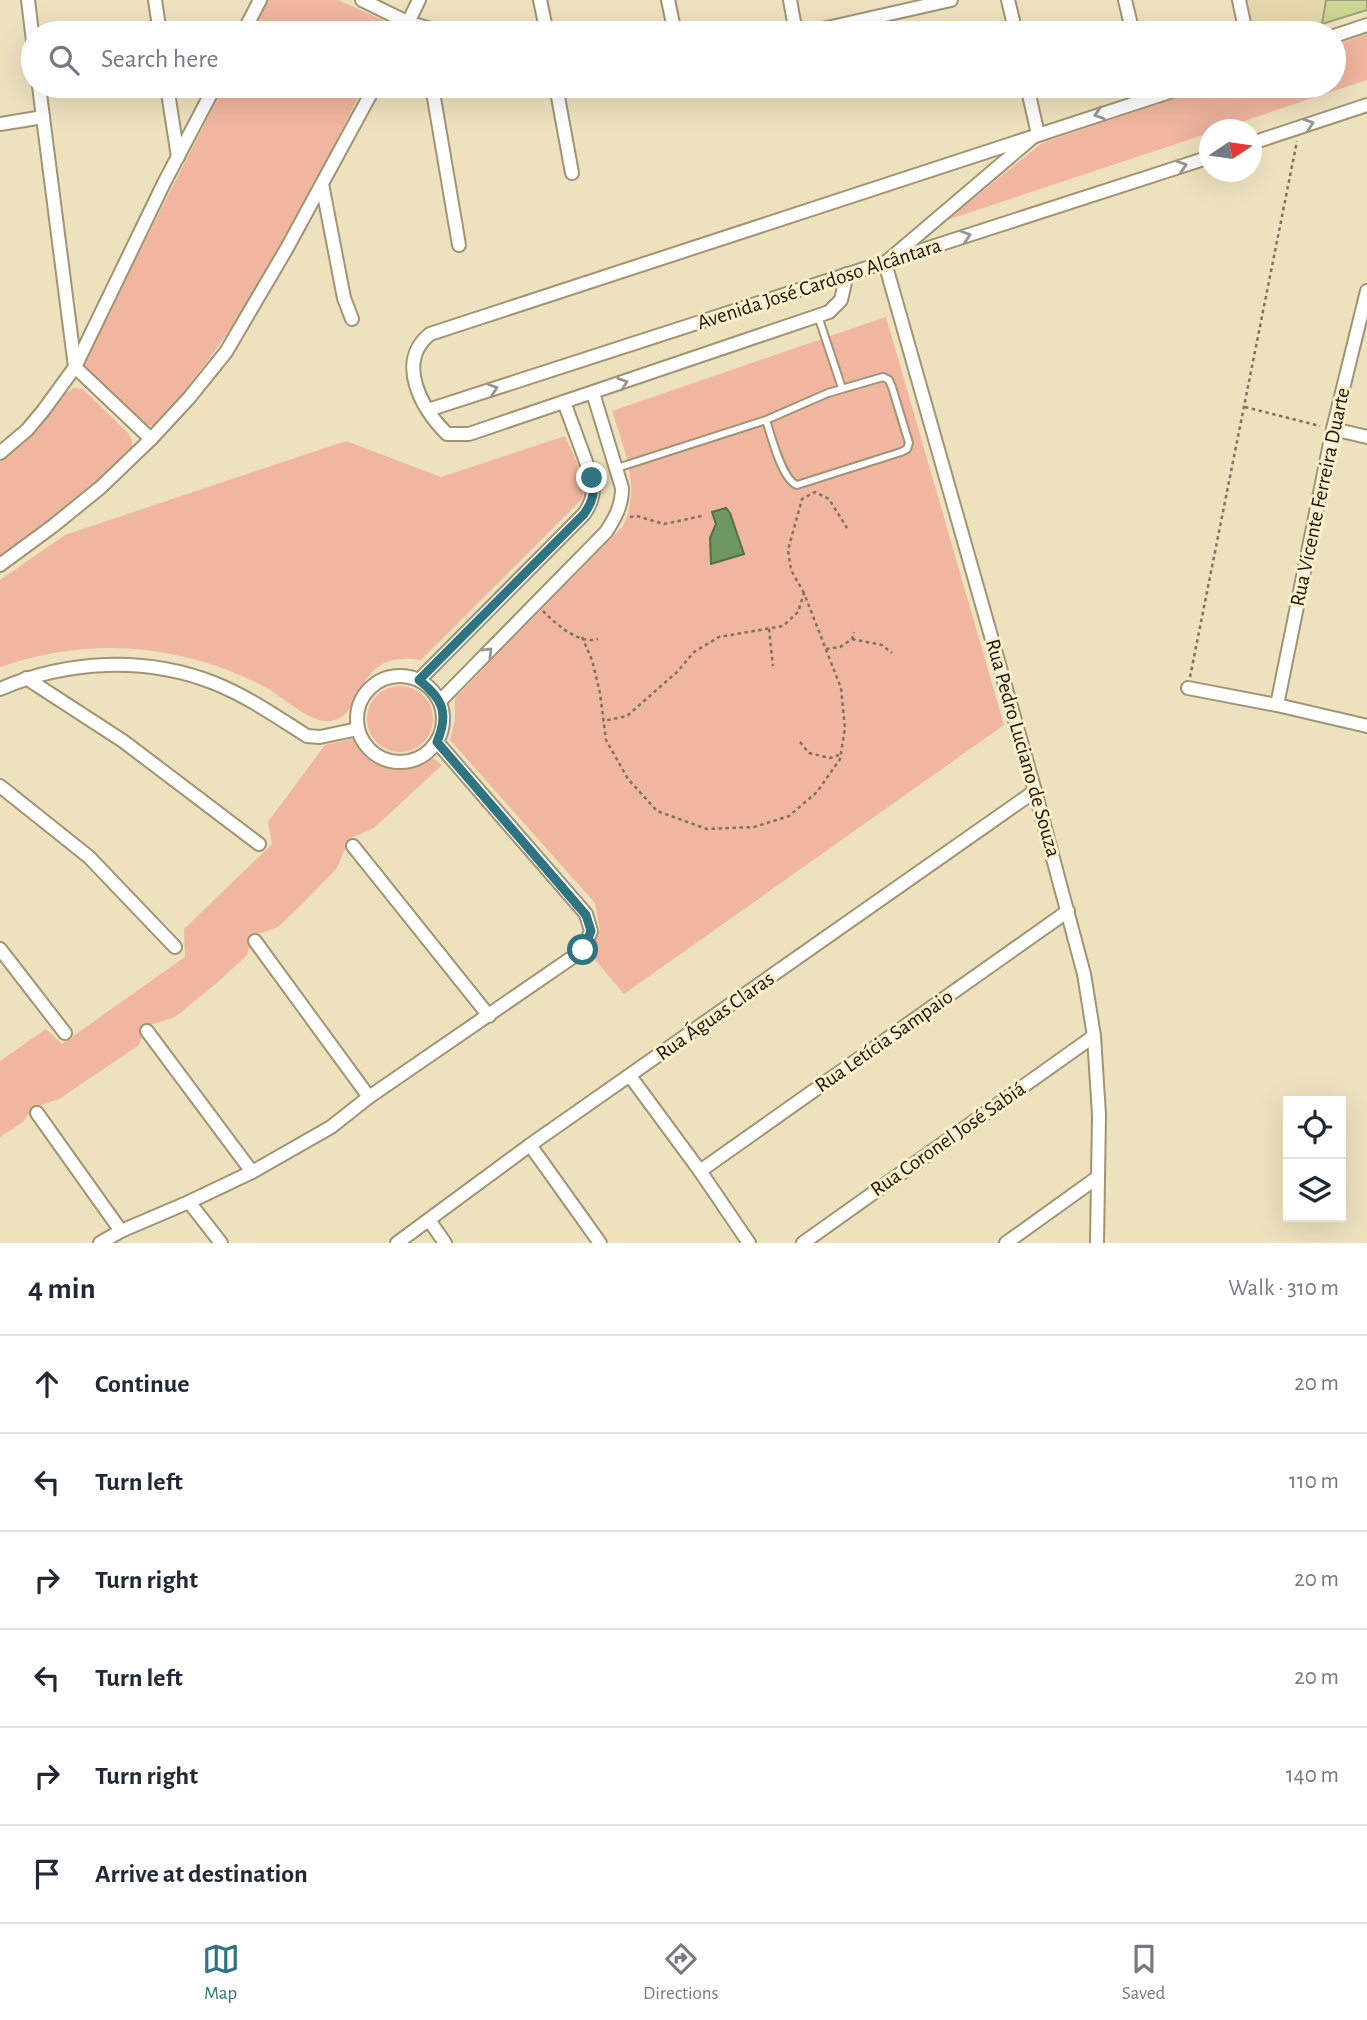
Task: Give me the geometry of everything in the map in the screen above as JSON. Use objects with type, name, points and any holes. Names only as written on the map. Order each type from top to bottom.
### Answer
[{"type":"street","points":[[28,0],[31,21]]},
{"type":"street","points":[[155,0],[158,21]]},
{"type":"street","points":[[249,21],[260,0]]},
{"type":"street","points":[[362,0],[395,21]]},
{"type":"street","points":[[409,21],[419,0]]},
{"type":"street","points":[[540,0],[544,21]]},
{"type":"street","points":[[668,0],[672,21]]},
{"type":"street","points":[[790,0],[794,21]]},
{"type":"street","points":[[858,21],[951,0]]},
{"type":"street","points":[[1009,0],[1013,21]]},
{"type":"street","points":[[1125,0],[1130,21]]},
{"type":"street","points":[[1239,0],[1243,21]]},
{"type":"street","points":[[1346,32],[1367,25]]},
{"type":"street","points":[[41,98],[75,367],[151,439]]},
{"type":"street","points":[[169,98],[178,157]]},
{"type":"street","points":[[0,453],[27,430],[75,367],[209,98]]},
{"type":"street","points":[[0,565],[80,505],[151,439],[226,352],[261,294],[369,98]]},
{"type":"street","points":[[434,98],[459,245]]},
{"type":"street","points":[[558,98],[572,173]]},
{"type":"street","points":[[1030,98],[1038,134]]},
{"type":"street","points":[[847,274],[841,300],[829,312],[469,434],[447,434],[418,393],[413,373],[415,353],[420,342],[430,334],[1038,134],[1131,98]]},
{"type":"street","points":[[1262,140],[1367,105]]},
{"type":"street","points":[[0,124],[43,117]]},
{"type":"street","points":[[885,262],[1038,134]]},
{"type":"street","name":"Avenida José Cardoso Alcântara","points":[[428,410],[1199,160]]},
{"type":"street","points":[[322,184],[344,298],[352,319]]},
{"type":"street","name":"Rua Pedro Luciano de Souza","points":[[885,262],[1084,974],[1094,1036],[1099,1115],[1097,1243]]},
{"type":"street","name":"Rua Vicente Ferreira Duarte","points":[[1277,705],[1333,429],[1367,290]]},
{"type":"street","points":[[440,701],[606,532],[616,517],[622,502],[622,488],[593,393]]},
{"type":"street","points":[[419,680],[593,502],[592,478],[564,402]]},
{"type":"street","points":[[1333,429],[1367,437]]},
{"type":"street","points":[[0,689],[26,678],[65,668],[156,667],[211,682],[236,693],[307,736],[320,737],[358,729]]},
{"type":"street","points":[[392,676],[419,680],[440,701],[442,729],[437,742],[421,757],[400,762],[385,760],[372,753],[363,742],[358,729],[360,701],[368,689],[379,681],[392,676]]},
{"type":"street","points":[[26,678],[123,741],[259,844]]},
{"type":"street","points":[[1188,688],[1367,726]]},
{"type":"street","points":[[100,1243],[252,1172],[331,1127],[369,1097],[583,950],[591,931],[590,922],[437,742]]},
{"type":"street","points":[[0,786],[89,858],[175,947]]},
{"type":"street","name":"Rua Águas Claras","points":[[397,1243],[530,1146],[1035,791]]},
{"type":"street","points":[[353,846],[489,1016]]},
{"type":"street","name":"Rua Letícia Sampaio","points":[[700,1171],[1068,911]]},
{"type":"street","points":[[255,941],[369,1097]]},
{"type":"street","points":[[0,949],[65,1034]]},
{"type":"street","points":[[147,1031],[252,1172]]},
{"type":"street","name":"Rua Coronel José Sabiá","points":[[803,1243],[1094,1036]]},
{"type":"street","points":[[631,1076],[749,1243]]},
{"type":"street","points":[[37,1112],[121,1231]]},
{"type":"street","points":[[530,1146],[600,1243]]},
{"type":"street","points":[[1006,1243],[1098,1177]]},
{"type":"street","points":[[189,1202],[220,1243]]},
{"type":"street","points":[[429,1220],[445,1243]]},
{"type":"lane","points":[[818,316],[842,388]]},
{"type":"lane","points":[[617,468],[766,420],[842,388],[883,377],[888,380],[903,418],[909,443],[906,449],[797,485],[791,483],[785,474],[766,420]]},
{"type":"path","points":[[1188,688],[1300,128]]},
{"type":"path","points":[[1245,407],[1333,429]]},
{"type":"path","points":[[582,637],[592,660],[606,740],[628,779],[657,811],[707,829],[754,827],[789,816],[817,792],[840,759],[845,728],[841,688],[804,593],[791,570],[788,550],[802,499],[815,492],[829,499],[847,528]]},
{"type":"path","points":[[616,517],[636,516],[664,524],[702,516]]},
{"type":"path","points":[[603,721],[627,716],[677,672],[694,652],[719,637],[783,626],[799,612],[804,593]]},
{"type":"path","points":[[536,604],[557,625],[592,641],[598,639]]},
{"type":"path","points":[[769,629],[773,666]]},
{"type":"path","points":[[826,649],[840,647],[852,639],[854,632]]},
{"type":"path","points":[[852,639],[882,645],[892,653]]},
{"type":"path","points":[[800,742],[809,753],[830,758],[841,755]]},
{"type":"shaded area","points":[[267,0],[338,0],[384,21],[256,21]]},
{"type":"shaded area","points":[[1245,0],[1326,0],[1322,21],[1250,21]]},
{"type":"shaded area","points":[[1367,34],[1367,80],[1346,87],[1346,41]]},
{"type":"shaded area","points":[[218,98],[358,98],[277,256],[214,352],[160,422],[145,425],[87,371],[84,360]]},
{"type":"shaded area","points":[[1176,98],[1313,98],[1250,119],[1199,119],[1199,136],[947,220],[1042,143]]},
{"type":"shaded area","points":[[886,317],[1004,725],[624,994],[590,954],[600,930],[595,903],[450,740],[455,720],[455,698],[623,526],[631,497],[631,482],[626,454],[612,411]]},
{"type":"shaded area","points":[[74,388],[83,389],[129,434],[132,448],[80,498],[0,558],[0,462],[42,424],[66,393]]},
{"type":"shaded area","points":[[565,436],[582,476],[582,499],[421,660],[398,659],[382,664],[371,674],[350,709],[341,717],[328,721],[320,720],[263,686],[199,661],[167,653],[100,648],[33,657],[0,667],[0,580],[65,535],[346,441],[441,477]]},
{"type":"shaded area","points":[[726,508],[744,554],[711,564],[710,538],[716,524],[712,512]]},
{"type":"shaded area","points":[[406,686],[424,695],[431,706],[431,732],[424,743],[413,750],[394,752],[376,743],[369,732],[367,713],[376,695],[387,688]]},
{"type":"shaded area","points":[[353,739],[361,749],[379,762],[400,767],[433,758],[442,765],[374,828],[349,839],[337,868],[278,927],[252,936],[247,955],[218,982],[175,1017],[146,1026],[139,1045],[59,1099],[33,1108],[23,1122],[0,1137],[0,1061],[46,1029],[62,1044],[185,957],[184,929],[272,844],[268,822],[325,745]]},
{"type":"building","points":[[1326,0],[1367,0],[1367,10],[1332,21],[1322,21]]},
{"type":"route","points":[[583,950],[591,931],[586,915],[437,742],[442,729],[442,706],[430,688],[419,680],[584,514],[593,502],[592,478]]}]
